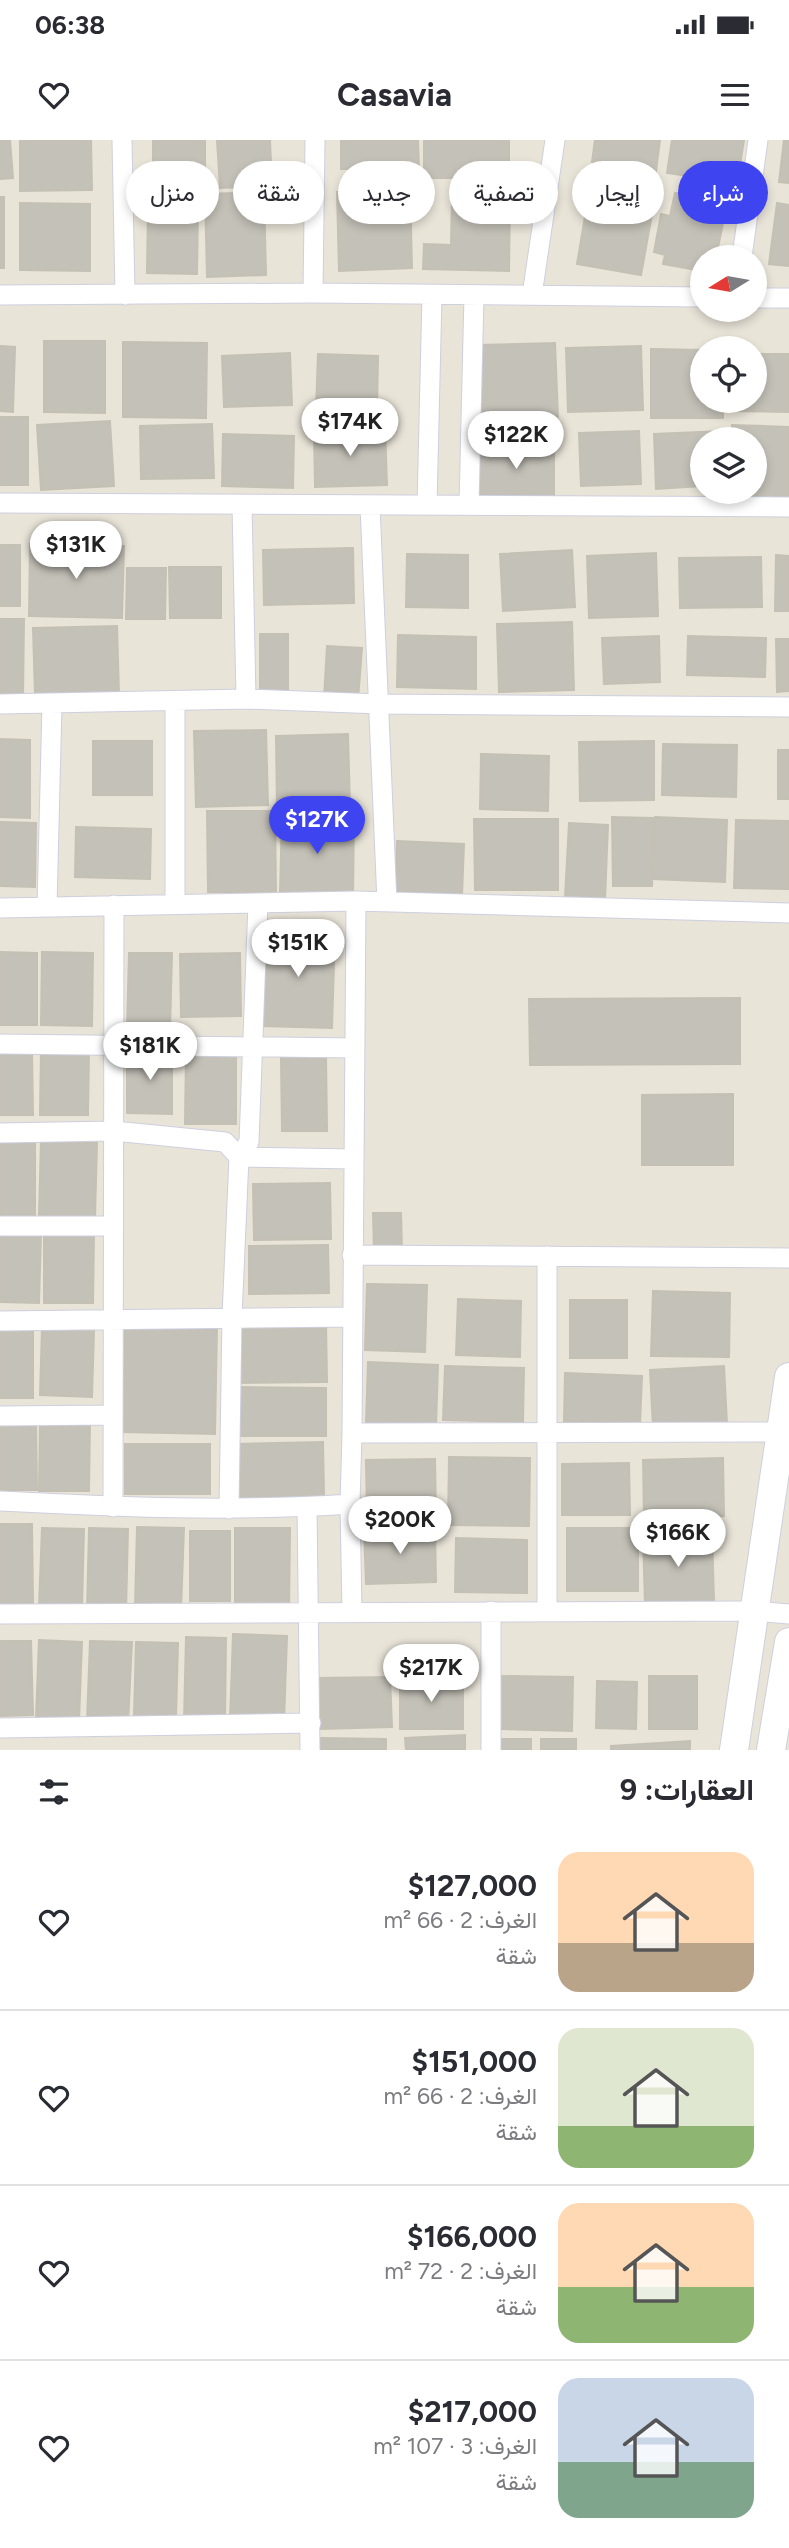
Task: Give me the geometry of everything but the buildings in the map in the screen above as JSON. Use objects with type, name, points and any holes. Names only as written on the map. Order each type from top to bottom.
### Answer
[{"type":"main road","points":[[734,1750],[789,1377]]},
{"type":"main road","points":[[771,1750],[789,1642]]},
{"type":"street","points":[[121,140],[125,295]]},
{"type":"street","points":[[313,293],[315,140]]},
{"type":"street","points":[[531,295],[555,140]]},
{"type":"street","points":[[744,245],[758,140]]},
{"type":"street","points":[[0,295],[313,293],[690,297]]},
{"type":"street","points":[[427,505],[432,295]]},
{"type":"street","points":[[469,505],[474,295]]},
{"type":"street","points":[[767,298],[789,299]]},
{"type":"street","points":[[0,503],[789,507]]},
{"type":"street","points":[[242,505],[246,699]]},
{"type":"street","points":[[370,506],[387,902]]},
{"type":"street","points":[[0,704],[246,699],[380,704],[789,708]]},
{"type":"street","points":[[175,701],[175,903]]},
{"type":"street","points":[[47,907],[52,704]]},
{"type":"street","points":[[0,908],[356,901],[789,913]]},
{"type":"street","points":[[352,1612],[350,1504],[356,901]]},
{"type":"street","points":[[229,1509],[232,1317],[239,1157],[249,1142],[258,904]]},
{"type":"street","points":[[113,1507],[114,905]]},
{"type":"street","points":[[0,1044],[355,1048]]},
{"type":"street","points":[[0,1133],[114,1130],[225,1142],[239,1157],[354,1159]]},
{"type":"street","points":[[0,1226],[112,1226]]},
{"type":"street","points":[[352,1255],[789,1258]]},
{"type":"street","points":[[547,1256],[547,1612]]},
{"type":"street","points":[[0,1321],[352,1317]]},
{"type":"street","points":[[0,1416],[113,1415]]},
{"type":"street","points":[[352,1433],[782,1432]]},
{"type":"street","points":[[0,1501],[229,1509],[350,1504]]},
{"type":"street","points":[[307,1507],[310,1750]]},
{"type":"street","points":[[491,1611],[491,1750]]},
{"type":"street","points":[[0,1614],[755,1611],[789,1614]]},
{"type":"street","points":[[0,1728],[311,1723]]}]
